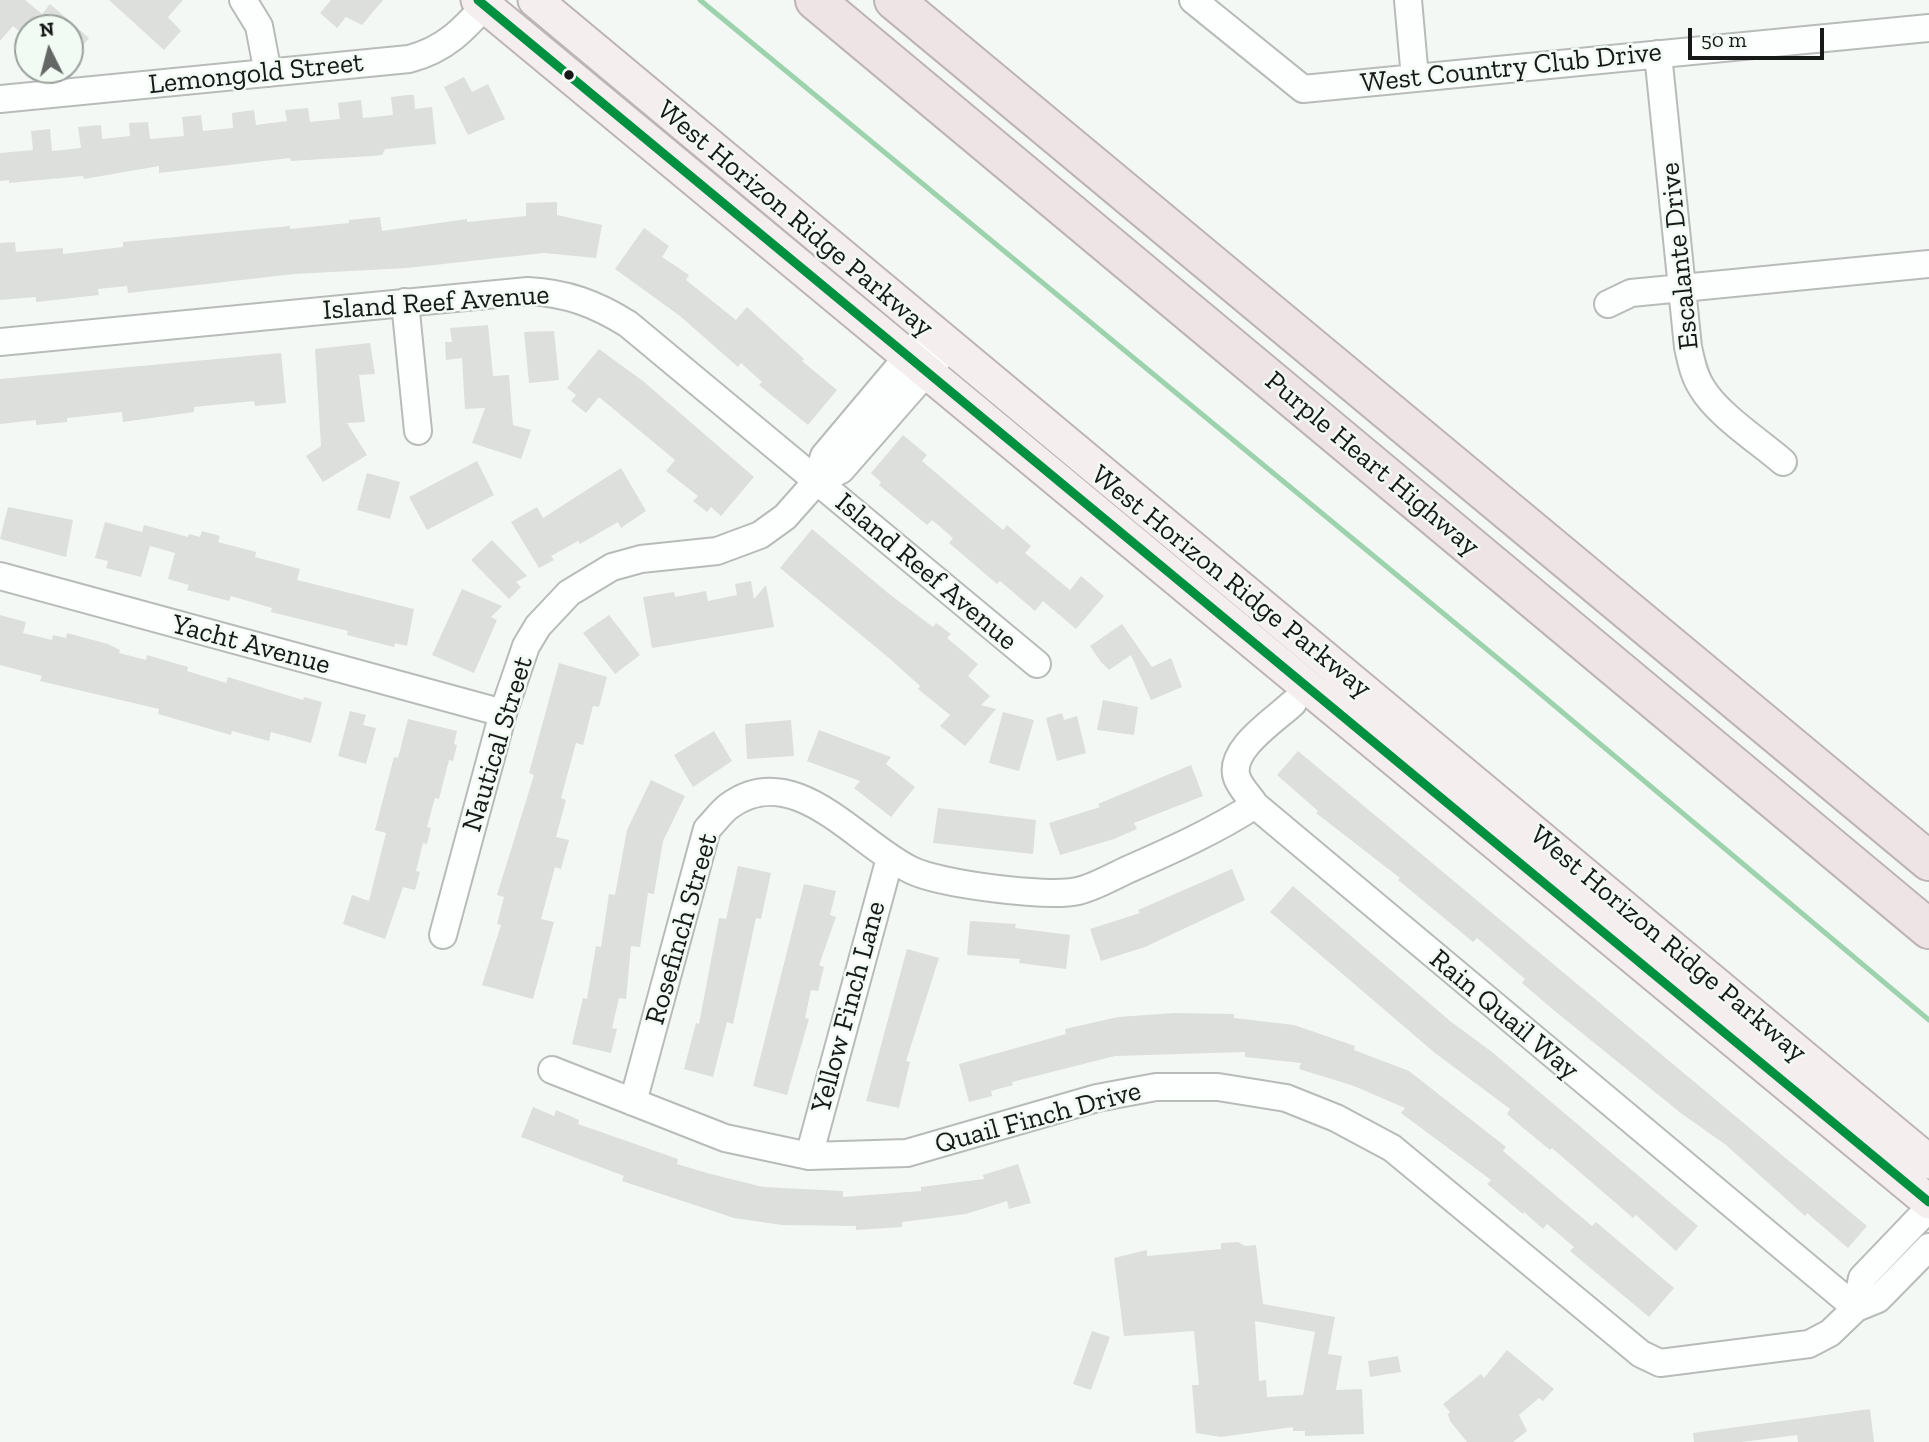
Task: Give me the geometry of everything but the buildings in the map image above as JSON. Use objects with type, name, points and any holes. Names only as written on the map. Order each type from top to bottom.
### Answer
[{"type":"highway","name":"Purple Heart Highway","points":[[815,0],[1929,929]]},
{"type":"highway","name":"Purple Heart Highway","points":[[894,0],[1929,862]]},
{"type":"main road","name":"West Horizon Ridge Parkway","points":[[535,0],[929,351],[1166,573],[1299,693],[1331,704],[1929,1202]]},
{"type":"main road","name":"West Horizon Ridge Parkway","points":[[484,2],[929,351],[1277,618],[1929,1162]]},
{"type":"main road","points":[[1277,618],[1305,665],[1299,693]]},
{"type":"street","points":[[243,0],[259,26],[268,72]]},
{"type":"street","name":"West Country Club Drive","points":[[1193,0],[1303,89],[1929,28]]},
{"type":"street","points":[[1408,0],[1415,78]]},
{"type":"street","name":"Lemongold Street","points":[[0,99],[409,59],[430,53],[461,34],[484,2]]},
{"type":"street","name":"Escalante Drive","points":[[1658,54],[1688,347],[1702,390],[1783,462]]},
{"type":"street","points":[[1608,304],[1631,293],[1929,264]]},
{"type":"street","name":"Island Reef Avenue","points":[[0,342],[528,291],[576,297],[602,308],[628,324],[1037,664]]},
{"type":"street","points":[[405,302],[418,431]]},
{"type":"street","name":"Nautical Street","points":[[443,935],[503,713],[526,646],[538,626],[569,593],[612,567],[640,559],[717,551],[760,535],[785,517],[816,482],[824,456],[929,351]]},
{"type":"street","name":"Yacht Avenue","points":[[0,576],[503,713]]},
{"type":"street","name":"Rain Quail Way","points":[[1299,693],[1240,750],[1235,763],[1237,778],[1255,805],[1856,1308]]},
{"type":"street","name":"Rosefinch Street","points":[[633,1102],[707,829],[729,805],[758,794],[782,791],[812,802],[890,858],[934,880],[1044,892],[1078,891],[1218,829],[1255,805]]},
{"type":"street","name":"Yellow Finch Lane","points":[[809,1156],[890,858]]},
{"type":"street","name":"Quail Finch Drive","points":[[552,1070],[724,1138],[809,1156],[907,1153],[1097,1098],[1156,1087],[1218,1087],[1286,1098],[1336,1118],[1392,1148],[1641,1354],[1660,1363],[1809,1344],[1830,1333],[1856,1308],[1878,1299],[1929,1247]]},
{"type":"street","points":[[1856,1308],[1862,1278],[1929,1208]]},
{"type":"waterway","points":[[700,0],[1524,680],[1929,1020]]},
{"type":"transit line","points":[[478,0],[1929,1202]]}]
